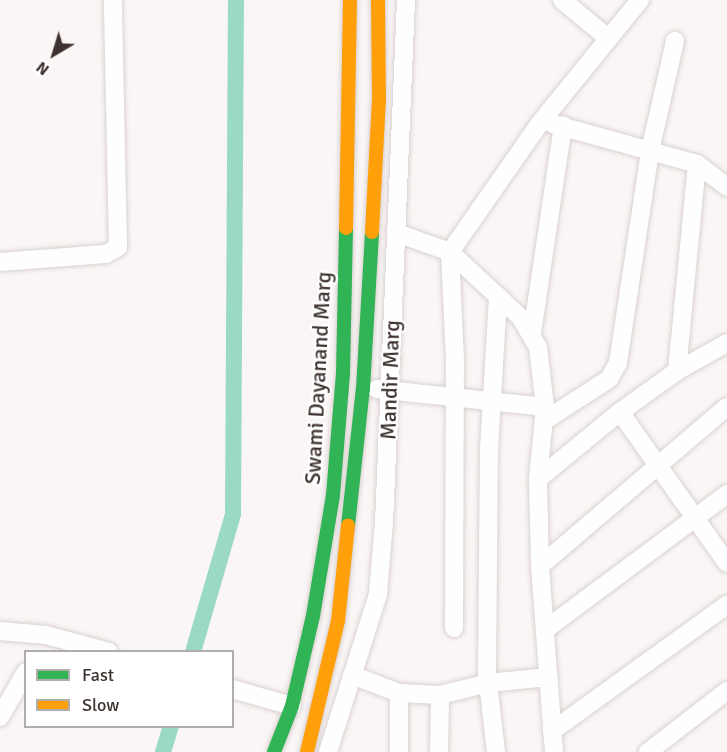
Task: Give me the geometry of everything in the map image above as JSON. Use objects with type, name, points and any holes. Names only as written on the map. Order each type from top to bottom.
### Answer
[{"type":"main road","name":"Swami Dayanand Marg","points":[[274,752],[292,706],[313,616],[333,495],[342,396],[350,0]]},
{"type":"main road","name":"Swami Dayanand Marg","points":[[307,752],[339,621],[363,389],[379,100],[378,0]]},
{"type":"street","points":[[0,262],[106,254],[118,247],[113,0]]},
{"type":"street","name":"Mandir Marg","points":[[328,752],[378,594],[397,233],[406,0]]},
{"type":"street","points":[[562,0],[608,38]]},
{"type":"street","points":[[454,628],[454,395],[450,252],[540,123],[640,0]]},
{"type":"street","points":[[363,389],[454,395],[544,414],[615,373],[650,150],[675,41]]},
{"type":"street","points":[[540,123],[563,125],[697,164],[727,187]]},
{"type":"street","points":[[532,333],[563,125]]},
{"type":"street","points":[[677,371],[697,164]]},
{"type":"street","points":[[397,233],[450,252],[498,296],[532,333],[543,364],[544,414],[538,479],[540,566],[554,752]]},
{"type":"street","points":[[496,752],[488,683],[491,401],[498,296]]},
{"type":"street","points":[[538,479],[620,412],[677,371],[727,343]]},
{"type":"street","points":[[540,566],[727,407]]},
{"type":"street","points":[[620,412],[693,519],[727,563]]},
{"type":"street","points":[[546,629],[727,494]]},
{"type":"street","points":[[552,731],[727,605]]},
{"type":"street","points":[[0,631],[46,635],[105,650]]},
{"type":"street","points":[[38,650],[46,635]]},
{"type":"street","points":[[0,717],[24,675]]},
{"type":"street","points":[[352,675],[399,693],[440,695],[488,683],[549,677]]},
{"type":"street","points":[[234,690],[292,706]]},
{"type":"street","points":[[648,752],[727,691]]},
{"type":"street","points":[[399,693],[399,752]]},
{"type":"street","points":[[440,695],[440,752]]},
{"type":"waterway","points":[[194,650],[233,514],[236,0]]},
{"type":"waterway","points":[[163,752],[170,728]]},
{"type":"traffic: fast","points":[[274,752],[292,706],[313,616],[333,495],[343,373],[346,228]]},
{"type":"traffic: fast","points":[[348,526],[363,389],[372,232]]},
{"type":"traffic: slow","points":[[346,228],[350,0]]},
{"type":"traffic: slow","points":[[372,232],[379,100],[378,0]]},
{"type":"traffic: slow","points":[[307,752],[338,621],[348,526]]}]
